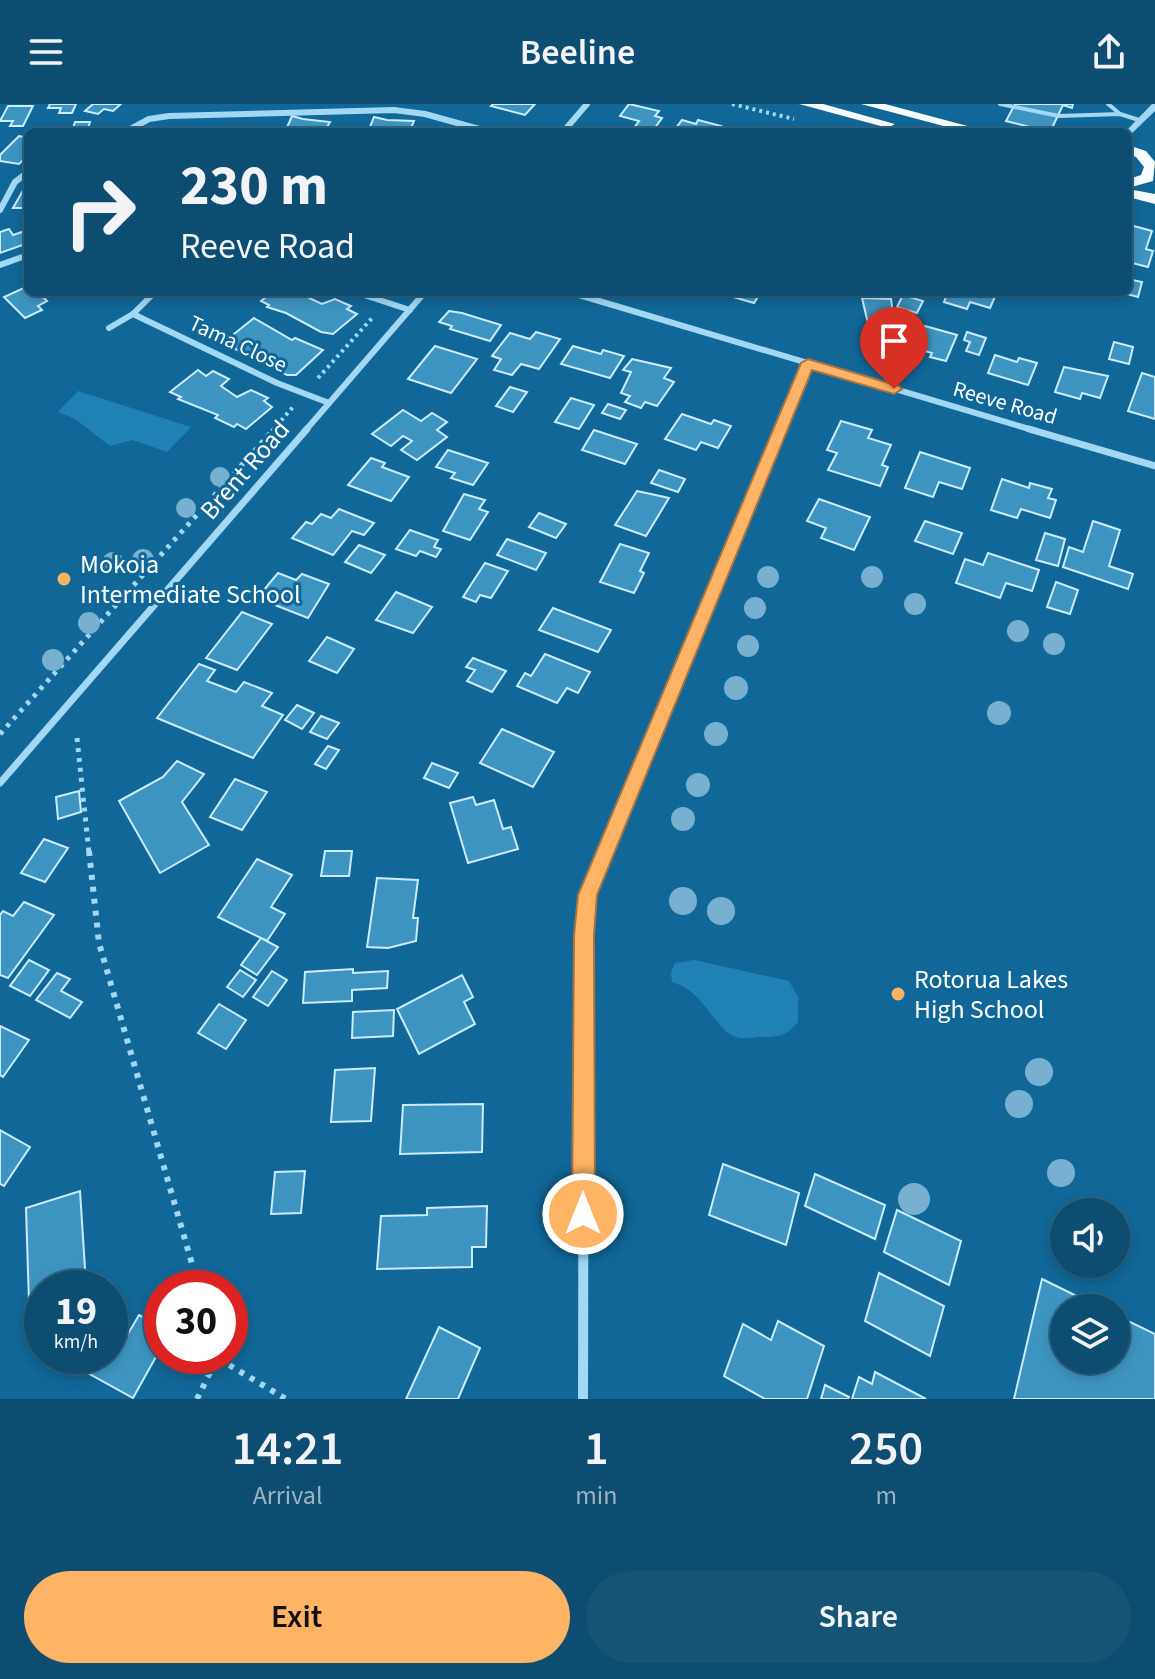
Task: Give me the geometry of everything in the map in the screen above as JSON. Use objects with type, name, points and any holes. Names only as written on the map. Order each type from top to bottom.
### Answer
[{"type":"highway","points":[[806,104],[904,128]]},
{"type":"highway","points":[[868,104],[968,128]]},
{"type":"highway","points":[[1132,151],[1141,154],[1153,167],[1148,178],[1132,186]]},
{"type":"highway","points":[[1132,187],[1155,188]]},
{"type":"highway","points":[[1132,188],[1155,199]]},
{"type":"street","points":[[252,113],[255,104]]},
{"type":"street","points":[[566,128],[587,104]]},
{"type":"street","points":[[1132,129],[1155,106]]},
{"type":"street","points":[[132,128],[149,119],[169,116],[394,110],[425,114],[476,128]]},
{"type":"street","points":[[0,210],[15,182],[24,175]]},
{"type":"street","points":[[0,265],[24,256]]},
{"type":"street","points":[[109,328],[133,314],[151,296]]},
{"type":"street","points":[[367,296],[410,310]]},
{"type":"street","name":"Brent Road","points":[[0,783],[422,296]]},
{"type":"street","name":"Reeve Road","points":[[582,296],[1155,466]]},
{"type":"street","name":"Tama Close","points":[[133,314],[329,403]]},
{"type":"street","points":[[583,1399],[584,935],[588,895],[808,363]]},
{"type":"lane","points":[[1000,104],[1059,116],[1120,114],[1139,120]]},
{"type":"lane","points":[[1108,104],[1120,114]]},
{"type":"path","points":[[0,734],[386,302]]},
{"type":"path","points":[[77,738],[99,943],[194,1270]]},
{"type":"path","points":[[197,1399],[210,1374]]},
{"type":"path","points":[[245,1374],[286,1399]]},
{"type":"shaded area","points":[[78,391],[191,427],[167,452],[133,440],[110,446],[75,419],[58,412]]},
{"type":"shaded area","points":[[694,960],[789,981],[798,997],[798,1022],[786,1033],[777,1036],[733,1036],[694,994],[672,982],[671,972],[675,963]]},
{"type":"building","points":[[50,104],[76,104],[72,113],[59,113],[61,108],[48,108]]},
{"type":"building","points":[[93,104],[121,104],[113,111],[104,109],[98,114],[85,111]]},
{"type":"building","points":[[535,104],[525,115],[491,106]]},
{"type":"building","points":[[629,104],[659,111],[655,116],[662,118],[655,128],[634,128],[639,121],[620,116]]},
{"type":"building","points":[[1015,104],[1073,104],[1072,108],[1063,105],[1052,128],[1034,128],[1006,121]]},
{"type":"building","points":[[8,106],[33,106],[23,126],[10,126],[13,121],[0,121]]},
{"type":"building","points":[[292,116],[330,122],[326,128],[287,128]]},
{"type":"building","points":[[374,117],[414,121],[411,128],[370,128]]},
{"type":"building","points":[[682,120],[696,124],[698,120],[721,126],[719,128],[676,128]]},
{"type":"building","points":[[75,122],[90,122],[88,128],[73,128]]},
{"type":"building","points":[[19,136],[24,137],[24,159],[19,164],[0,161],[0,155]]},
{"type":"building","points":[[24,189],[24,208],[13,208]]},
{"type":"building","points":[[1134,226],[1152,231],[1146,249],[1153,251],[1148,267],[1132,263]]},
{"type":"building","points":[[9,229],[13,235],[24,231],[24,244],[0,253],[0,232]]},
{"type":"building","points":[[1132,280],[1142,282],[1138,297],[1132,295]]},
{"type":"building","points":[[24,288],[24,296],[42,296],[47,301],[38,306],[42,310],[25,318],[4,297]]},
{"type":"building","points":[[267,296],[307,296],[322,304],[335,299],[351,306],[347,309],[357,314],[333,334],[321,332],[286,313],[267,307],[269,305],[261,301]]},
{"type":"building","points":[[730,296],[758,296],[754,303]]},
{"type":"building","points":[[902,296],[923,301],[917,313],[897,307]]},
{"type":"building","points":[[946,296],[995,296],[990,308],[970,302],[967,309],[944,302]]},
{"type":"building","points":[[862,298],[891,299],[897,340],[879,339],[878,332],[870,332]]},
{"type":"building","points":[[449,311],[501,325],[490,341],[450,329],[452,326],[439,322]]},
{"type":"building","points":[[254,318],[292,340],[295,338],[323,350],[296,375],[287,375],[268,365],[274,360],[270,358],[272,356],[259,350],[247,354],[224,342]]},
{"type":"building","points":[[925,326],[957,335],[946,361],[930,357],[932,353],[915,348]]},
{"type":"building","points":[[536,332],[560,339],[539,369],[521,364],[512,375],[494,370],[501,359],[492,356],[510,333],[530,339]]},
{"type":"building","points":[[967,332],[986,338],[979,355],[966,351],[970,342],[964,340]]},
{"type":"building","points":[[1114,342],[1133,347],[1129,364],[1109,359]]},
{"type":"building","points":[[435,346],[477,359],[451,393],[408,379]]},
{"type":"building","points":[[573,346],[601,354],[603,350],[624,356],[610,378],[561,364]]},
{"type":"building","points":[[995,355],[1017,362],[1019,358],[1037,363],[1028,385],[988,373]]},
{"type":"building","points":[[632,359],[671,368],[664,378],[674,382],[657,406],[645,402],[641,408],[625,402],[630,396],[621,393],[631,372],[623,370]]},
{"type":"building","points":[[1064,367],[1108,376],[1100,398],[1082,393],[1080,399],[1055,392]]},
{"type":"building","points":[[198,370],[206,376],[213,371],[229,379],[221,386],[237,397],[251,390],[268,398],[264,401],[272,407],[246,429],[215,418],[218,415],[178,399],[181,397],[170,392]]},
{"type":"building","points":[[1142,373],[1155,377],[1155,419],[1128,411]]},
{"type":"building","points":[[510,387],[527,392],[513,412],[496,406]]},
{"type":"building","points":[[571,398],[594,405],[579,429],[555,422]]},
{"type":"building","points":[[608,404],[626,410],[620,419],[602,413]]},
{"type":"building","points":[[403,410],[421,421],[432,413],[447,422],[437,430],[447,437],[417,460],[401,450],[412,441],[403,436],[391,446],[372,434]]},
{"type":"building","points":[[682,414],[711,424],[714,420],[731,426],[718,448],[701,442],[696,450],[665,439]]},
{"type":"building","points":[[841,421],[872,430],[868,438],[891,445],[882,465],[888,467],[880,486],[828,470],[837,453],[827,450]]},
{"type":"building","points":[[594,430],[637,444],[625,464],[582,450]]},
{"type":"building","points":[[448,450],[488,463],[473,485],[451,478],[455,473],[436,467]]},
{"type":"building","points":[[920,452],[970,468],[962,489],[939,482],[933,497],[905,488]]},
{"type":"building","points":[[371,458],[385,463],[382,467],[409,477],[391,501],[348,485]]},
{"type":"building","points":[[659,470],[685,479],[678,492],[651,483]]},
{"type":"building","points":[[1002,479],[1029,488],[1030,483],[1052,489],[1048,498],[1056,500],[1050,518],[1021,509],[1017,518],[991,510]]},
{"type":"building","points":[[637,491],[669,498],[646,536],[615,525]]},
{"type":"building","points":[[464,494],[485,500],[479,509],[488,512],[470,540],[443,531]]},
{"type":"building","points":[[819,499],[870,517],[854,550],[821,538],[826,528],[807,521]]},
{"type":"building","points":[[339,509],[374,523],[364,535],[352,531],[333,555],[292,538],[306,522],[312,524],[321,514],[331,518]]},
{"type":"building","points":[[539,513],[566,524],[556,538],[529,527]]},
{"type":"building","points":[[925,521],[962,533],[953,554],[915,541]]},
{"type":"building","points":[[1093,521],[1120,530],[1109,566],[1133,574],[1128,589],[1063,567],[1069,547],[1083,552]]},
{"type":"building","points":[[410,530],[438,540],[434,547],[441,549],[436,557],[420,551],[416,556],[396,549]]},
{"type":"building","points":[[1045,533],[1065,539],[1058,566],[1036,560]]},
{"type":"building","points":[[507,539],[546,553],[536,570],[497,555]]},
{"type":"building","points":[[620,544],[649,553],[634,593],[600,582]]},
{"type":"building","points":[[359,545],[385,555],[371,573],[345,562]]},
{"type":"building","points":[[988,553],[1039,570],[1032,591],[1006,583],[1000,598],[956,583],[965,559],[983,565]]},
{"type":"building","points":[[485,563],[508,571],[491,598],[480,595],[476,602],[463,597]]},
{"type":"building","points":[[278,573],[296,580],[302,574],[329,584],[308,618],[257,598]]},
{"type":"building","points":[[1056,582],[1078,590],[1070,614],[1047,607]]},
{"type":"building","points":[[396,592],[432,607],[413,633],[376,620]]},
{"type":"building","points":[[553,608],[611,630],[598,652],[539,630]]},
{"type":"building","points":[[242,612],[272,624],[237,670],[206,658]]},
{"type":"building","points":[[327,637],[354,649],[337,673],[309,661]]},
{"type":"building","points":[[545,654],[590,672],[578,693],[567,688],[557,703],[517,686],[525,673],[531,676]]},
{"type":"building","points":[[473,658],[506,671],[492,692],[467,681],[475,670],[466,667]]},
{"type":"building","points":[[199,664],[215,670],[207,681],[236,692],[244,682],[272,693],[262,706],[283,715],[253,758],[157,718]]},
{"type":"building","points":[[297,705],[314,713],[302,729],[285,720]]},
{"type":"building","points":[[321,716],[339,723],[327,739],[310,732]]},
{"type":"building","points":[[502,729],[554,752],[533,787],[480,763]]},
{"type":"building","points":[[328,746],[339,750],[326,769],[315,764]]},
{"type":"building","points":[[177,761],[204,774],[182,802],[209,845],[160,873],[119,801],[163,777]]},
{"type":"building","points":[[432,763],[458,773],[449,788],[424,778]]},
{"type":"building","points":[[235,779],[267,792],[242,830],[210,817]]},
{"type":"building","points":[[79,791],[81,812],[58,819],[56,797]]},
{"type":"building","points":[[473,797],[476,805],[494,800],[503,829],[511,827],[518,849],[468,863],[450,803]]},
{"type":"building","points":[[44,839],[68,848],[45,882],[21,873]]},
{"type":"building","points":[[325,851],[352,851],[349,876],[321,876]]},
{"type":"building","points":[[257,859],[292,875],[271,907],[285,914],[267,941],[218,917]]},
{"type":"building","points":[[377,878],[418,880],[413,918],[418,918],[416,941],[388,948],[367,947]]},
{"type":"building","points":[[24,902],[54,915],[8,978],[0,975],[0,915],[3,911],[13,916]]},
{"type":"building","points":[[261,938],[278,947],[257,975],[241,965]]},
{"type":"building","points":[[29,960],[49,970],[30,996],[10,986]]},
{"type":"building","points":[[353,969],[353,973],[388,971],[387,988],[352,990],[352,1001],[303,1003],[305,972]]},
{"type":"building","points":[[240,970],[256,980],[243,997],[227,987]]},
{"type":"building","points":[[272,971],[287,980],[268,1006],[253,997]]},
{"type":"building","points":[[57,973],[70,979],[61,991],[82,1002],[70,1018],[36,1000]]},
{"type":"building","points":[[462,975],[473,997],[464,1002],[475,1024],[419,1054],[397,1009]]},
{"type":"building","points":[[219,1004],[246,1020],[226,1049],[198,1033]]},
{"type":"building","points":[[394,1010],[393,1036],[352,1038],[353,1012]]},
{"type":"building","points":[[0,1026],[29,1040],[3,1077],[0,1075]]},
{"type":"building","points":[[375,1068],[371,1121],[331,1122],[335,1070]]},
{"type":"building","points":[[483,1104],[482,1152],[400,1154],[403,1105]]},
{"type":"building","points":[[0,1130],[30,1147],[4,1186],[0,1184]]},
{"type":"building","points":[[723,1164],[799,1193],[786,1245],[709,1215]]},
{"type":"building","points":[[305,1171],[301,1213],[271,1214],[275,1172]]},
{"type":"building","points":[[815,1174],[885,1205],[875,1239],[805,1206]]},
{"type":"building","points":[[80,1191],[85,1270],[28,1270],[26,1208]]},
{"type":"building","points":[[487,1206],[486,1247],[472,1247],[472,1267],[377,1269],[381,1216],[427,1215],[427,1208]]},
{"type":"building","points":[[897,1210],[961,1241],[949,1285],[884,1252]]},
{"type":"building","points":[[879,1273],[944,1306],[930,1356],[865,1321]]},
{"type":"building","points":[[1042,1279],[1073,1294],[1050,1294],[1050,1374],[1130,1374],[1130,1322],[1155,1334],[1155,1399],[1014,1399]]},
{"type":"building","points":[[139,1315],[144,1318],[146,1374],[133,1398],[90,1374],[128,1374],[128,1334]]},
{"type":"building","points":[[778,1321],[824,1346],[807,1399],[765,1399],[724,1376],[743,1324],[771,1340]]},
{"type":"building","points":[[439,1327],[480,1348],[458,1399],[406,1399]]},
{"type":"building","points":[[875,1372],[926,1399],[852,1399],[859,1377],[872,1384]]},
{"type":"building","points":[[825,1385],[849,1397],[848,1399],[821,1399]]},
{"type":"place","name":"Mokoia Intermediate School","points":[[64,579]]},
{"type":"place","name":"Rotorua Lakes High School","points":[[898,994]]},
{"type":"route","points":[[583,1214],[584,935],[588,895],[601,860],[808,363],[894,389]]}]
